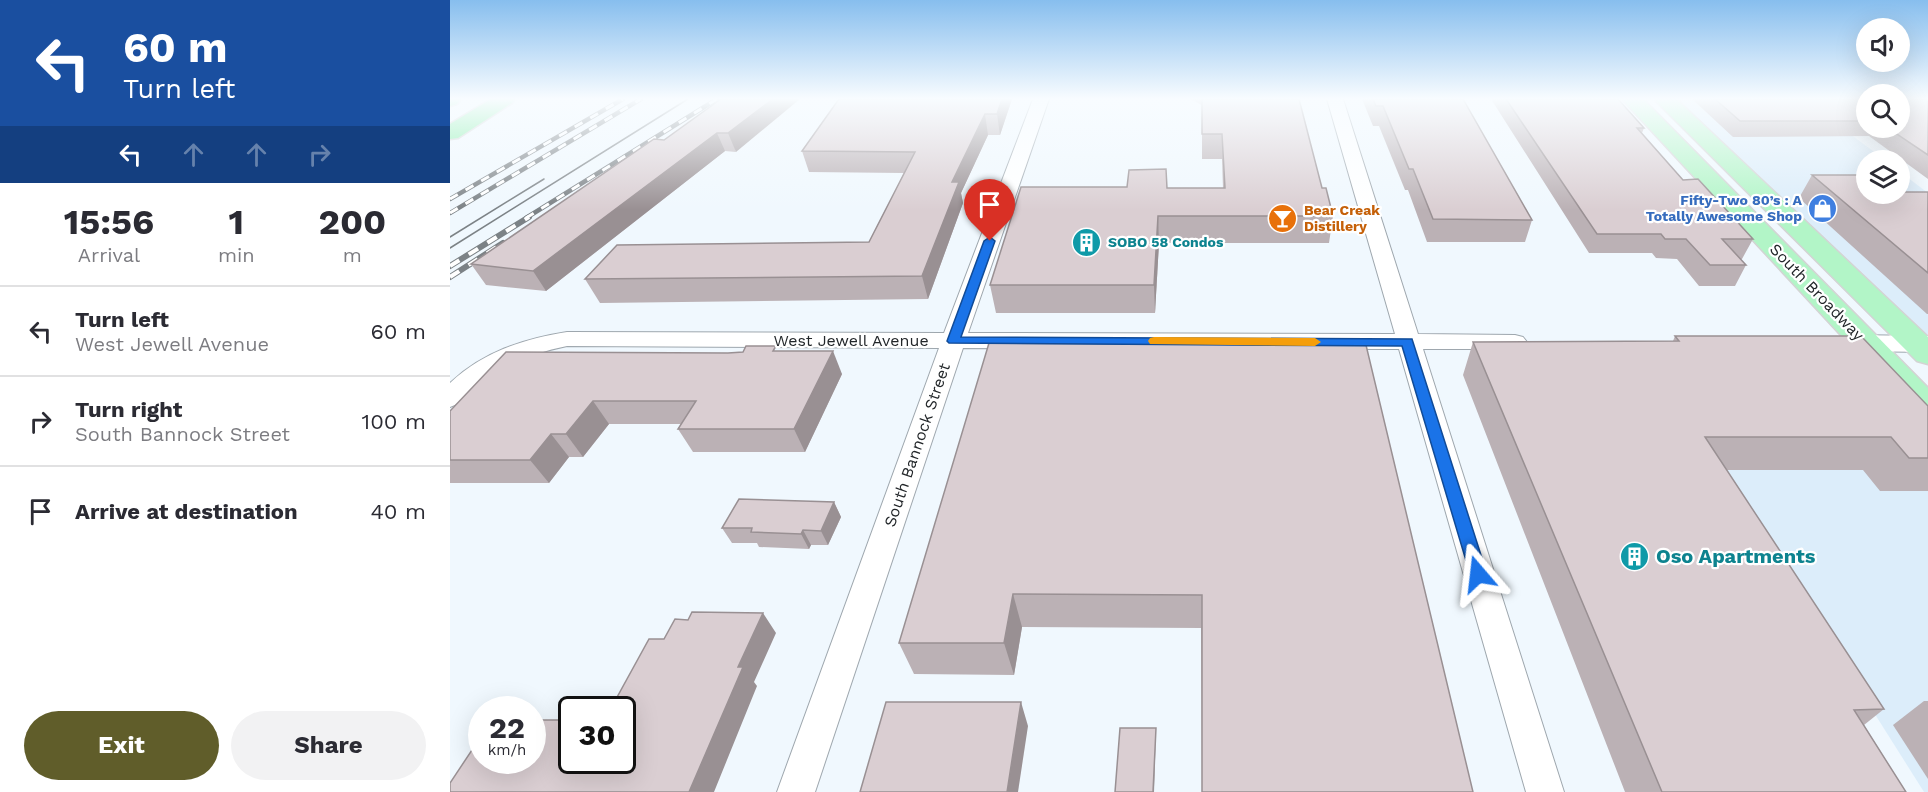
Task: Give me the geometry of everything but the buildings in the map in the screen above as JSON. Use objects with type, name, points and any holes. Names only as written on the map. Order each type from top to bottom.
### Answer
[{"type":"main road","name":"South Broadway","points":[[1673,136],[1906,346]]},
{"type":"main road","name":"South Broadway","points":[[1700,136],[1906,346],[1928,408]]},
{"type":"street","name":"South Bannock Street","points":[[796,792],[953,341],[1028,136]]},
{"type":"street","points":[[1346,136],[1545,792]]},
{"type":"street","name":"West Jewell Avenue","points":[[450,398],[478,372],[498,359],[545,343],[567,339],[1538,342]]},
{"type":"street","points":[[1822,343],[1906,346]]},
{"type":"shaded area","points":[[1712,136],[1853,136],[1872,150],[1856,150],[1856,204],[1910,204],[1910,179],[1928,193],[1928,342]]},
{"type":"shaded area","points":[[1649,356],[1928,445],[1928,792],[1924,792]]},
{"type":"tram line","points":[[450,248],[629,136]]},
{"type":"tram line","points":[[450,237],[544,179]]},
{"type":"railway","points":[[450,199],[559,136]]},
{"type":"railway","points":[[450,213],[579,136]]},
{"type":"railway","points":[[526,218],[658,136]]},
{"type":"railway","points":[[450,266],[529,217]]},
{"type":"railway","points":[[450,277],[503,243]]},
{"type":"slow traffic","points":[[1154,341],[1315,342]]},
{"type":"place","name":"Fifty-Two 80’s : A Totally Awesome Shop","points":[[1823,208]]},
{"type":"place","name":"Bear Creak Distillery","points":[[1283,218]]},
{"type":"place","name":"SOBO 58 Condos","points":[[1087,242]]},
{"type":"place","name":"Oso Apartments","points":[[1635,556]]},
{"type":"route","points":[[990,241],[953,341],[1407,342],[1478,574]]}]
